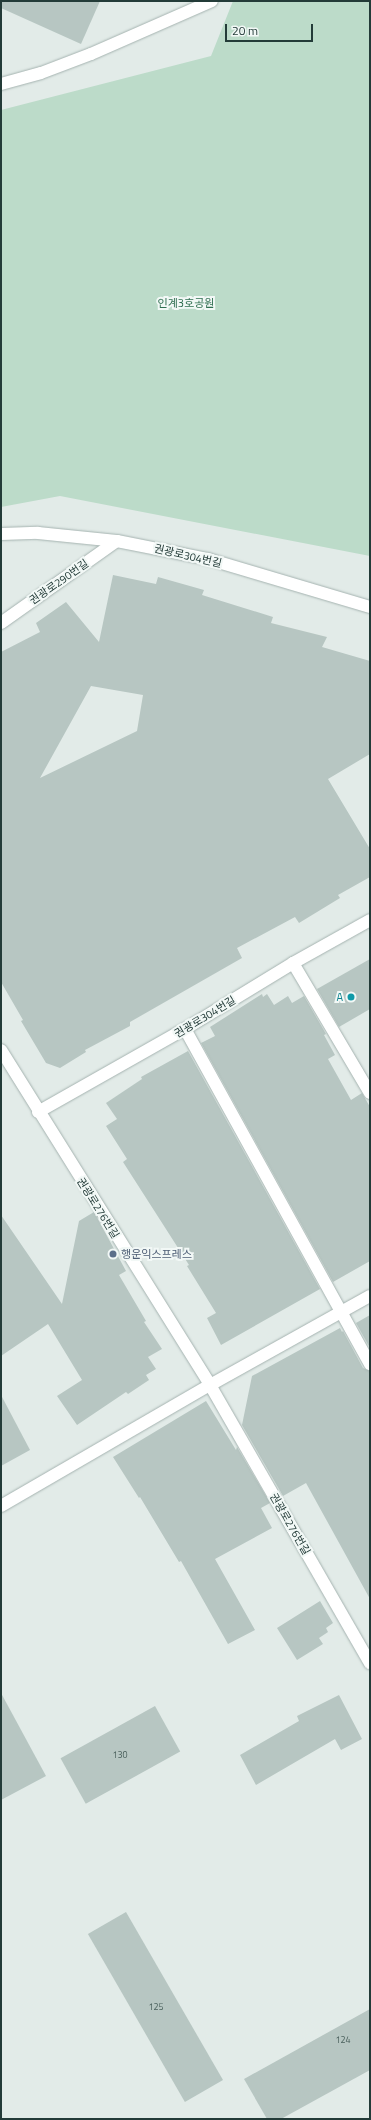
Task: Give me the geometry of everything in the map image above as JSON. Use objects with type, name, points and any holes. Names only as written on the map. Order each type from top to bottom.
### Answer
[{"type":"street","points":[[1,84],[41,73],[77,59],[212,1]]},
{"type":"street","name":"권광로304번길","points":[[1,534],[38,533],[117,541],[208,559],[370,607]]},
{"type":"street","name":"권광로290번길","points":[[1,623],[117,541]]},
{"type":"street","name":"권광로304번길","points":[[38,1112],[185,1030],[293,963],[370,920]]},
{"type":"street","points":[[293,963],[370,1093]]},
{"type":"street","points":[[185,1030],[370,1364]]},
{"type":"street","name":"권광로276번길","points":[[1,1050],[38,1112],[210,1385],[370,1663]]},
{"type":"street","points":[[1,1506],[210,1385],[370,1296]]},
{"type":"green space","name":"인계3호공원","points":[[233,1],[370,1],[370,556],[60,496],[1,507],[1,110],[211,56]]},
{"type":"building","points":[[1,1],[100,1],[81,44],[1,8]]},
{"type":"building","points":[[113,575],[156,584],[158,577],[204,590],[202,595],[273,617],[271,623],[327,637],[322,647],[370,661],[370,754],[328,779],[370,849],[370,877],[338,895],[340,898],[299,923],[295,917],[237,948],[242,958],[130,1022],[130,1026],[85,1050],[86,1052],[60,1068],[46,1063],[21,1021],[23,1020],[1,982],[1,652],[40,632],[36,623],[66,602],[99,642]],"holes":[[[91,686],[143,695],[137,731],[40,778]]]},
{"type":"building","name":"A","points":[[370,959],[370,1009],[339,1027],[317,989]]},
{"type":"building","points":[[262,994],[263,997],[267,994],[274,1005],[288,996],[292,1003],[304,996],[326,1034],[324,1035],[335,1055],[328,1059],[351,1100],[362,1093],[370,1107],[370,1261],[333,1282],[201,1043],[215,1036],[210,1027]]},
{"type":"building","points":[[188,1051],[320,1289],[221,1345],[207,1318],[216,1313],[187,1266],[189,1265],[123,1162],[127,1159],[106,1126],[117,1119],[106,1103],[142,1079],[141,1077]]},
{"type":"building","points":[[94,1212],[126,1271],[119,1275],[146,1321],[144,1322],[162,1349],[148,1357],[156,1369],[146,1375],[149,1380],[128,1394],[126,1392],[77,1425],[57,1396],[82,1380],[48,1324],[1,1356],[1,1215],[62,1304],[79,1221]]},
{"type":"building","points":[[370,1315],[370,1348],[356,1323]]},
{"type":"building","points":[[340,1328],[363,1368],[370,1371],[370,1599],[306,1483],[283,1496],[242,1425],[252,1376]]},
{"type":"building","points":[[1,1395],[30,1450],[1,1466]]},
{"type":"building","points":[[206,1401],[236,1450],[237,1447],[270,1503],[261,1508],[272,1528],[215,1559],[255,1630],[228,1644],[181,1561],[179,1562],[140,1497],[139,1498],[113,1457]]},
{"type":"building","points":[[320,1601],[333,1623],[326,1628],[328,1632],[319,1638],[323,1644],[297,1660],[277,1628]]},
{"type":"building","points":[[1,1693],[46,1776],[1,1800]]},
{"type":"building","points":[[339,1695],[362,1739],[341,1750],[335,1739],[256,1785],[240,1755],[299,1721],[297,1716]]},
{"type":"building","points":[[155,1706],[180,1751],[86,1804],[61,1758]]},
{"type":"building","points":[[126,1912],[223,2080],[185,2102],[88,1934]]},
{"type":"building","points":[[370,2009],[370,2070],[281,2119],[267,2119],[244,2079]]},
{"type":"place","name":"A","points":[[351,997]]},
{"type":"place","name":"행운익스프레스","points":[[113,1254]]}]
